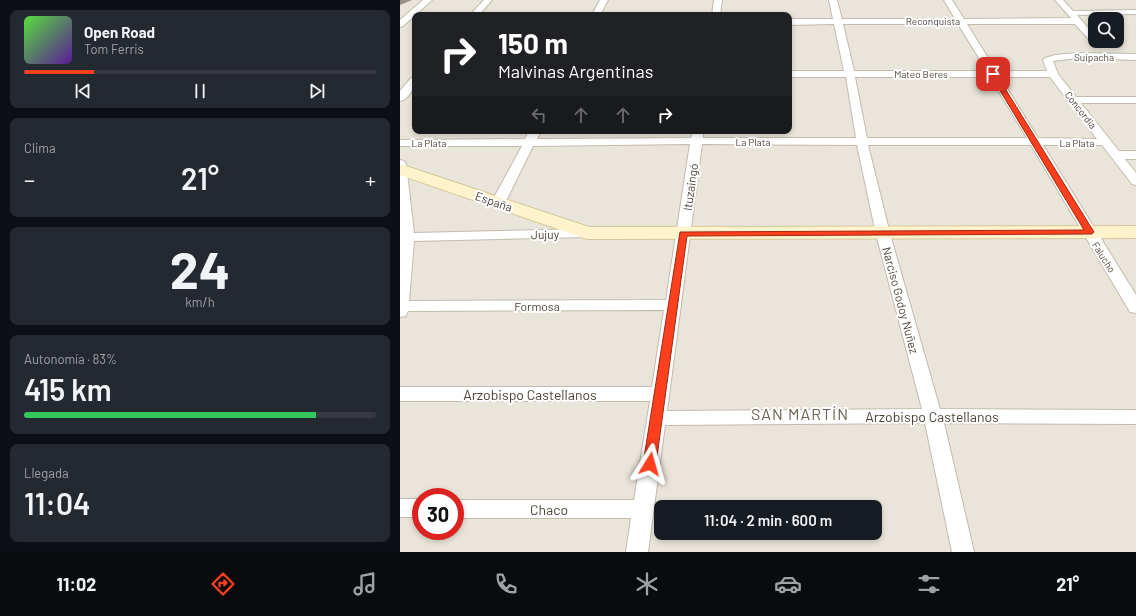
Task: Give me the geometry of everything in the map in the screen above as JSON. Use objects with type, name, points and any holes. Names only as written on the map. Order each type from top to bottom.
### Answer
[{"type":"street","points":[[414,12],[428,0]]},
{"type":"street","points":[[477,12],[488,0]]},
{"type":"street","points":[[598,12],[604,0]]},
{"type":"street","points":[[716,12],[718,0]]},
{"type":"street","name":"Narciso Godoy Nuñez","points":[[832,0],[850,74],[862,142],[883,234],[933,416],[963,552]]},
{"type":"street","name":"Falucho","points":[[948,0],[1136,308]]},
{"type":"street","points":[[1059,0],[1088,33]]},
{"type":"street","points":[[1070,13],[1136,12]]},
{"type":"street","points":[[400,24],[412,14]]},
{"type":"street","name":"Reconquista","points":[[792,22],[1077,21]]},
{"type":"street","points":[[400,24],[412,24]]},
{"type":"street","points":[[1102,48],[1110,57]]},
{"type":"street","name":"Suipacha","points":[[1053,74],[1048,60],[1052,58],[1136,57]]},
{"type":"street","name":"Mateo Beres","points":[[792,74],[1053,74]]},
{"type":"street","name":"Concordia","points":[[1053,74],[1136,181]]},
{"type":"street","points":[[400,98],[412,84]]},
{"type":"street","points":[[1073,100],[1136,100]]},
{"type":"street","points":[[498,203],[534,134]]},
{"type":"street","name":"La Plata","points":[[400,143],[529,143],[698,136],[862,142],[1106,142]]},
{"type":"street","name":"Ituzaingó","points":[[637,552],[698,136]]},
{"type":"street","points":[[1116,155],[1136,155]]},
{"type":"street","points":[[400,167],[407,237],[401,309]]},
{"type":"street","name":"España","points":[[400,167],[498,203],[587,233]]},
{"type":"street","name":"Jujuy","points":[[407,237],[587,233],[883,234],[1136,232]]},
{"type":"street","name":"Formosa","points":[[401,309],[673,305]]},
{"type":"street","name":"Arzobispo Castellanos","points":[[400,394],[660,394]]},
{"type":"street","name":"Arzobispo Castellanos","points":[[656,418],[933,416],[1136,417]]},
{"type":"street","points":[[400,508],[412,508]]},
{"type":"street","name":"Chaco","points":[[464,509],[643,509]]},
{"type":"shaded area","points":[[400,0],[1136,0],[1136,552],[400,552]]},
{"type":"district","name":"SAN MARTÍN","points":[[800,413]]},
{"type":"route","points":[[650,464],[683,233],[883,234],[1089,232],[993,74]]}]
